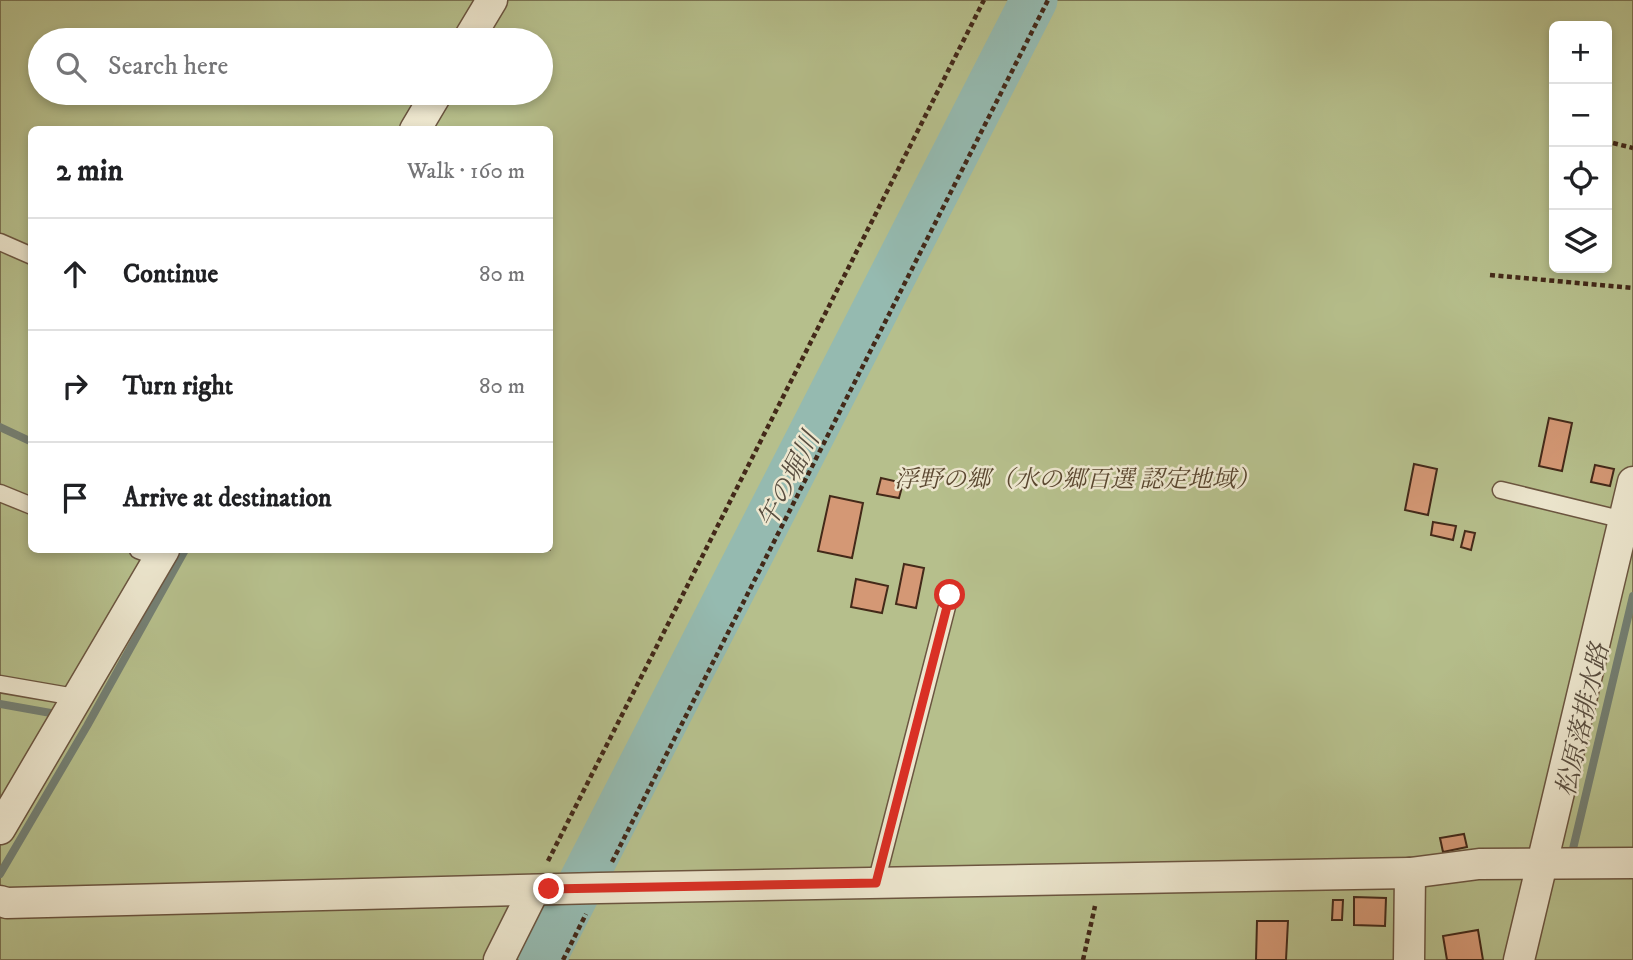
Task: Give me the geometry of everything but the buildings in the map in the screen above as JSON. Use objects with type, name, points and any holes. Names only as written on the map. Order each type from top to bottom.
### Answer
[{"type":"street","points":[[475,28],[492,0]]},
{"type":"street","points":[[417,126],[430,105]]},
{"type":"street","points":[[1519,960],[1633,482]]},
{"type":"street","points":[[0,829],[152,553]]},
{"type":"street","points":[[0,901],[7,903],[599,888],[1410,873],[1479,864],[1633,863]]},
{"type":"street","points":[[1409,960],[1410,873]]},
{"type":"street","points":[[499,960],[541,890]]},
{"type":"lane","points":[[0,242],[28,254]]},
{"type":"lane","points":[[1501,490],[1624,520]]},
{"type":"lane","points":[[0,492],[28,504]]},
{"type":"lane","points":[[876,883],[950,595]]},
{"type":"lane","points":[[0,684],[75,697]]},
{"type":"path","points":[[541,890],[984,0]]},
{"type":"path","points":[[562,960],[1048,0]]},
{"type":"path","points":[[1614,143],[1633,148]]},
{"type":"path","points":[[1490,275],[1633,288]]},
{"type":"path","points":[[1083,960],[1101,880]]},
{"type":"green space","name":"浮野の郷（水の郷百選 認定地域）","points":[[0,0],[1633,0],[1633,960],[0,960]]},
{"type":"waterway","name":"午の堀川","points":[[542,960],[1034,0]]},
{"type":"waterway","points":[[0,427],[28,440]]},
{"type":"waterway","points":[[0,874],[87,726],[183,553]]},
{"type":"waterway","name":"松原落排水路","points":[[1572,853],[1633,596]]},
{"type":"waterway","points":[[0,704],[62,715]]},
{"type":"route","points":[[549,889],[876,883],[950,595]]}]
